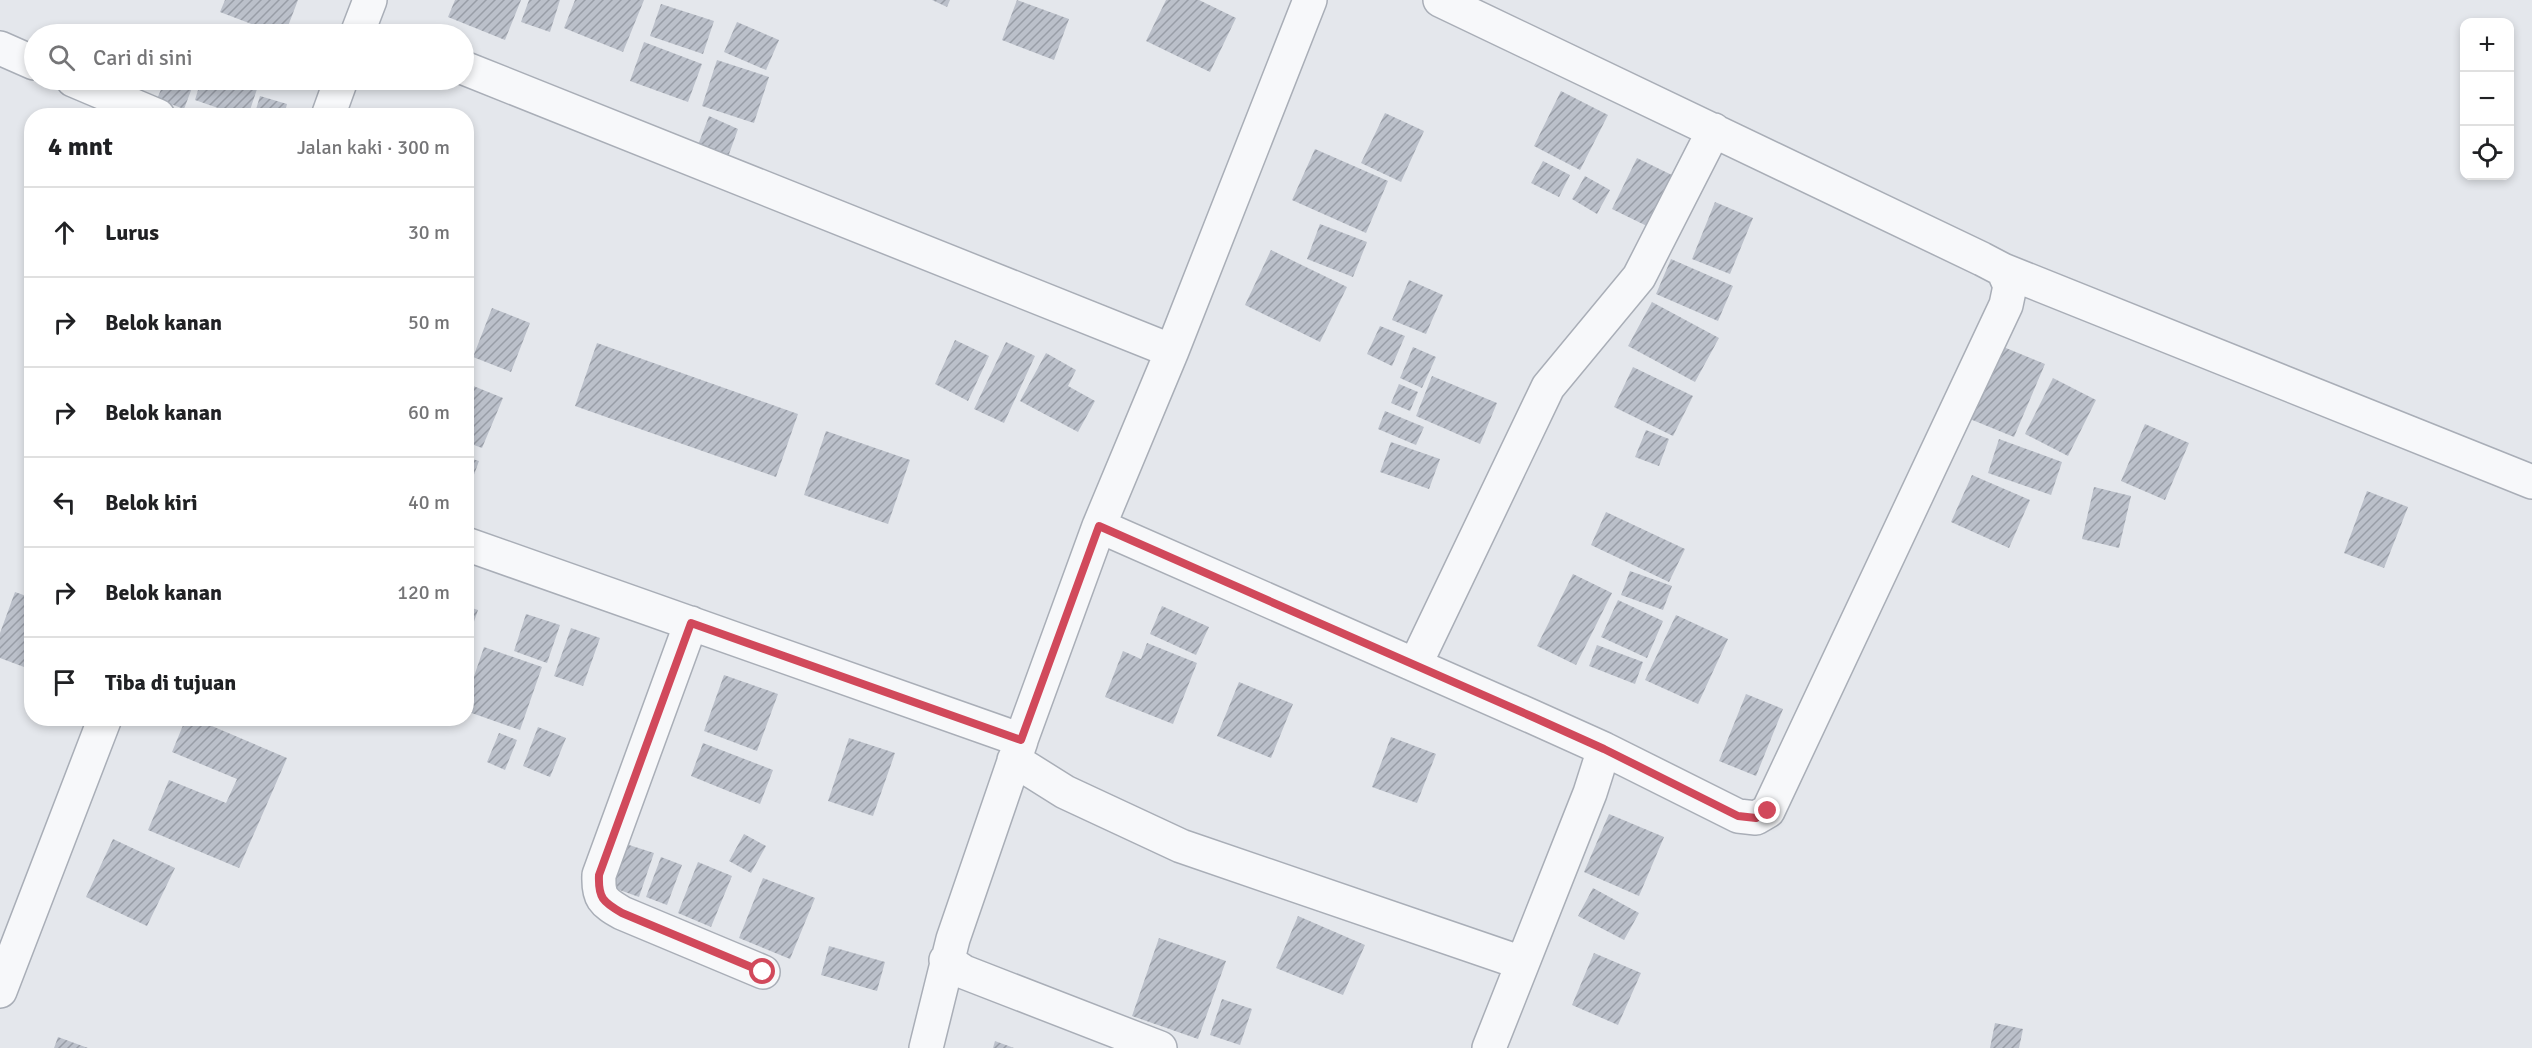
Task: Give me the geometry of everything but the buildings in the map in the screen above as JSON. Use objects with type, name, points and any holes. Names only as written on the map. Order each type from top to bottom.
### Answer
[{"type":"street","points":[[926,1048],[946,960],[1018,750],[1099,526],[1172,351],[1310,0]]},
{"type":"street","points":[[1440,0],[2002,270],[2532,482]]},
{"type":"street","points":[[0,48],[24,59]]},
{"type":"street","points":[[474,72],[1172,351]]},
{"type":"street","points":[[97,90],[139,108]]},
{"type":"street","points":[[331,108],[337,90]]},
{"type":"street","points":[[1415,665],[1548,387],[1639,277],[1713,130]]},
{"type":"street","points":[[1099,526],[1604,749],[1738,816],[1756,818],[1768,811],[2006,304],[2010,286],[2002,270]]},
{"type":"street","points":[[474,547],[691,623],[1018,750],[1065,792],[1182,846],[1522,963]]},
{"type":"street","points":[[691,623],[599,875],[598,891],[605,903],[622,913],[763,972]]},
{"type":"street","points":[[0,991],[102,726]]},
{"type":"street","points":[[1489,1048],[1590,793],[1604,749]]},
{"type":"street","points":[[946,960],[964,972],[1160,1048]]},
{"type":"route","points":[[763,972],[622,913],[605,903],[598,891],[599,875],[691,623],[1021,740],[1099,526],[1604,749],[1738,816],[1756,818],[1768,811]]}]
